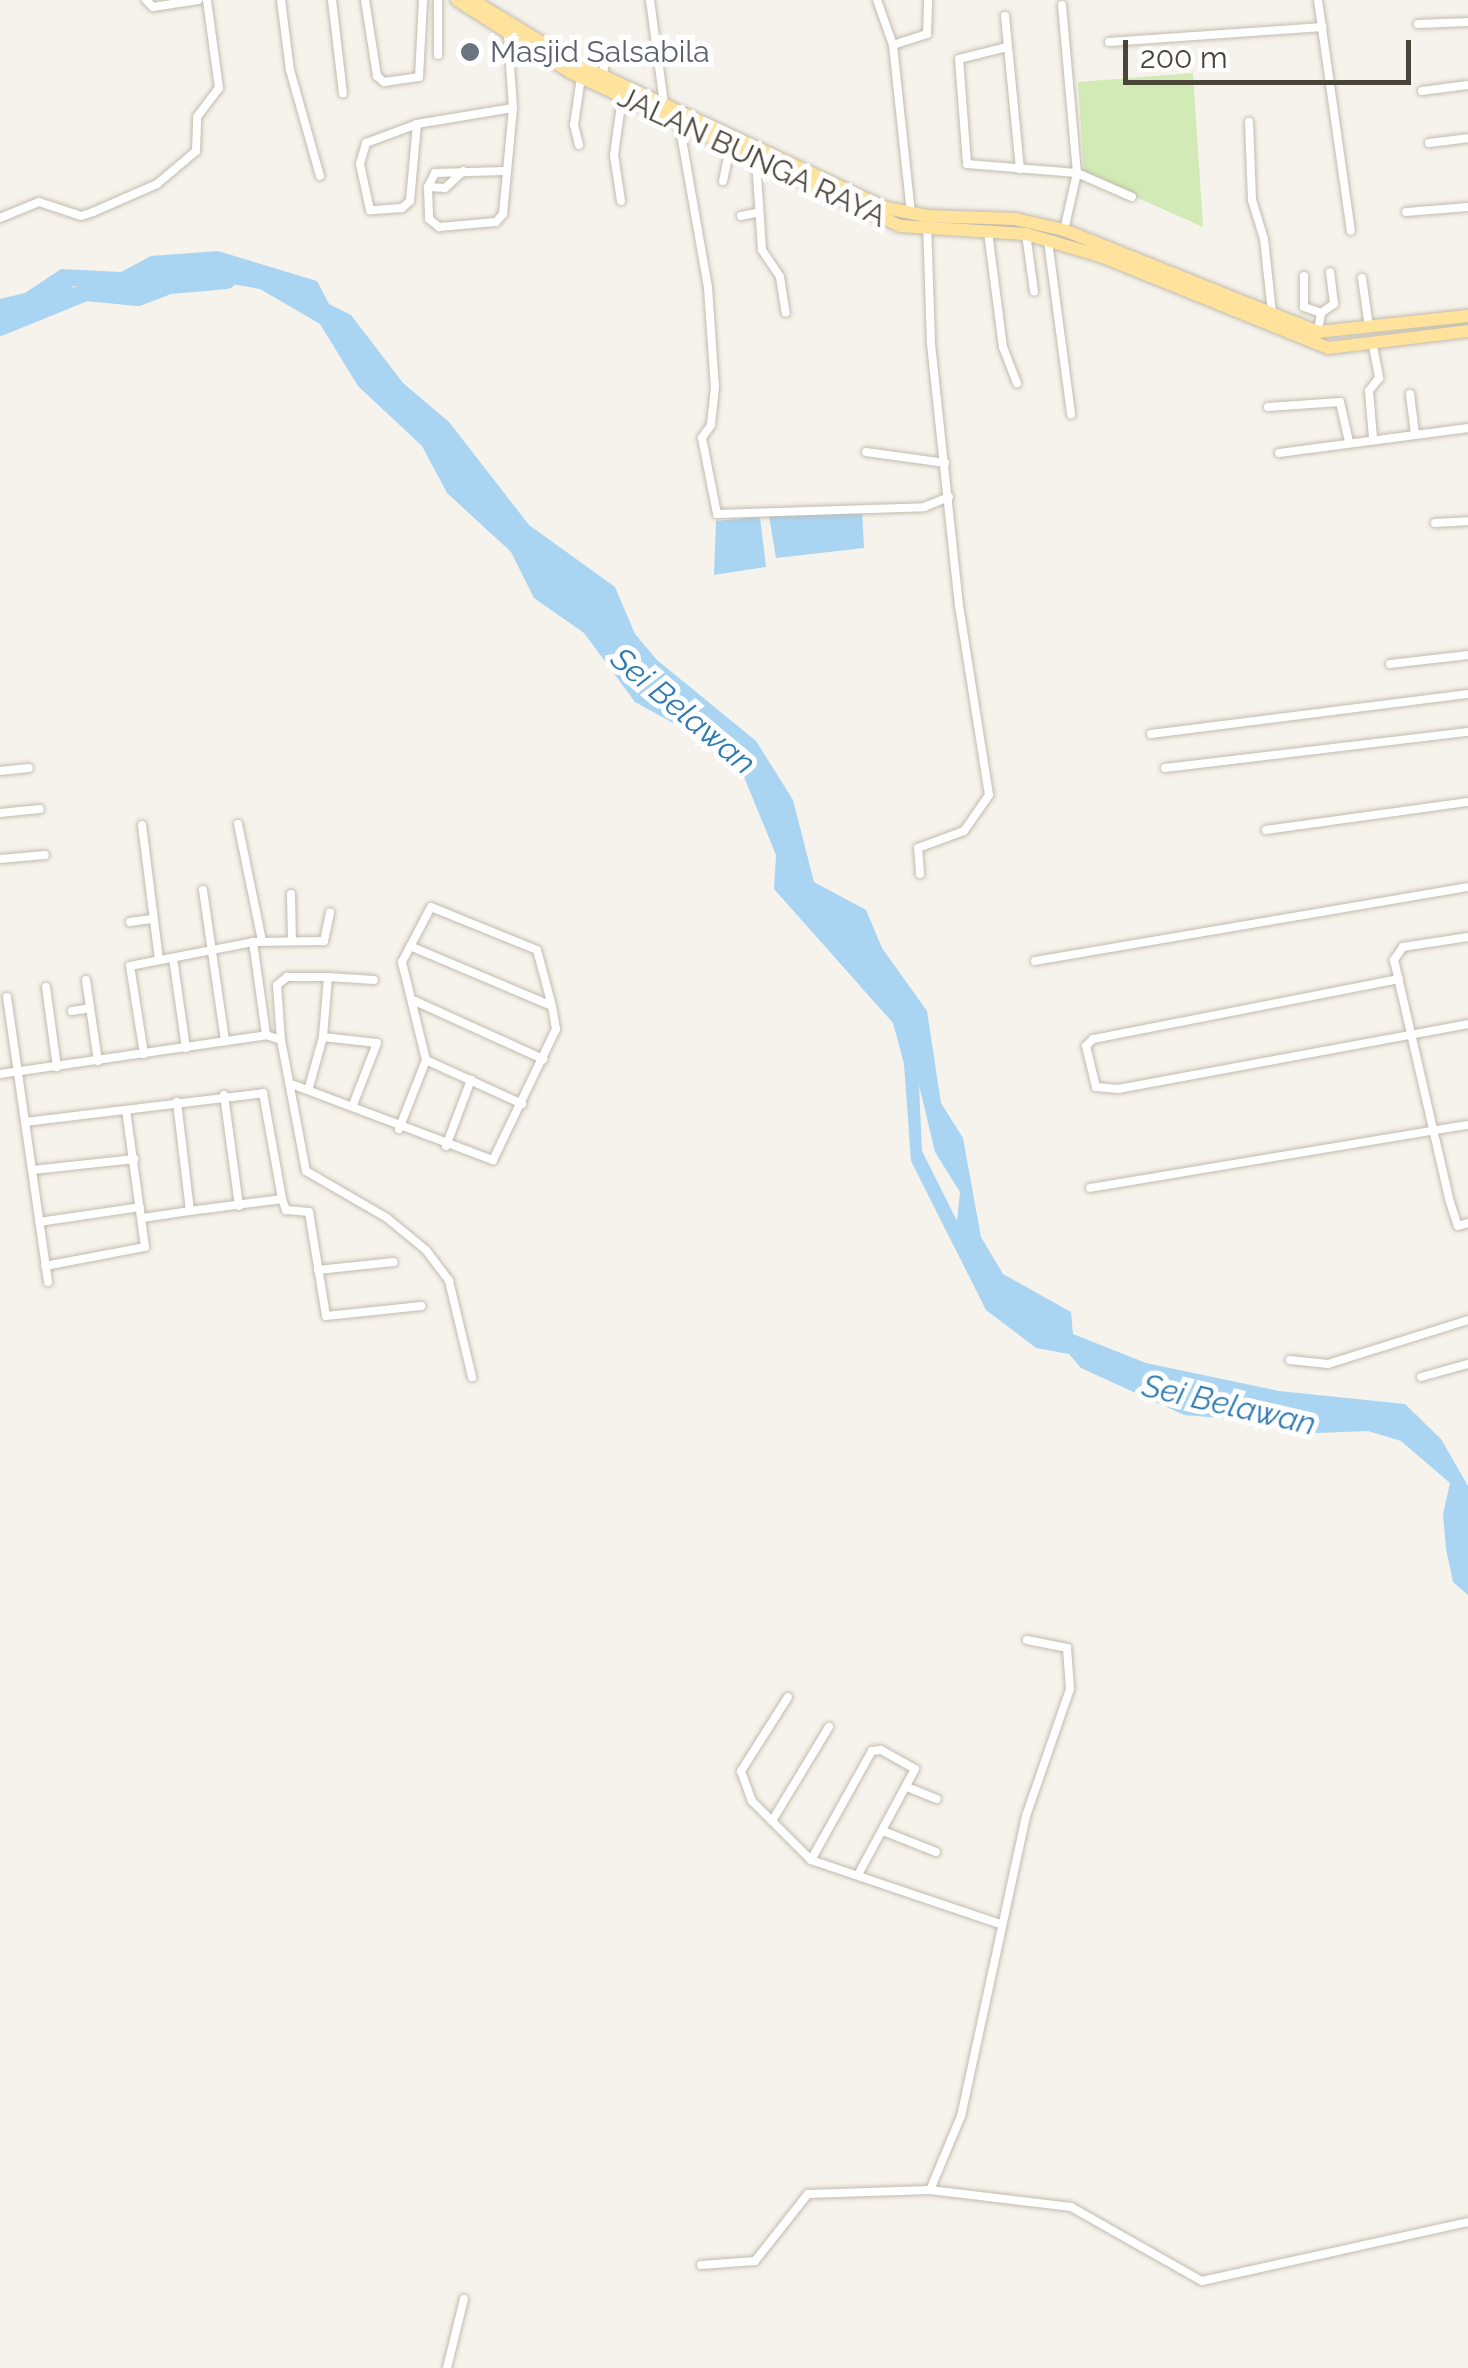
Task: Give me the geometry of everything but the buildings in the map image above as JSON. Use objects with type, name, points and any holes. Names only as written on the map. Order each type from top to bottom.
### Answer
[{"type":"main road","name":"JALAN BUNGA RAYA","points":[[457,0],[580,76],[622,96],[911,214],[1016,219],[1064,230],[1084,245],[1328,348],[1373,346],[1468,331]]},
{"type":"main road","name":"JALAN BUNGA RAYA","points":[[472,0],[508,31],[603,76],[730,148],[874,216],[926,232],[1026,234],[1084,245],[1318,332],[1370,331],[1468,316]]},
{"type":"street","points":[[146,0],[153,7],[198,0]]},
{"type":"street","points":[[0,218],[40,202],[81,216],[93,212],[157,184],[196,151],[197,117],[219,88],[207,0]]},
{"type":"street","points":[[281,0],[290,70],[320,176]]},
{"type":"street","points":[[332,0],[342,93]]},
{"type":"street","points":[[365,0],[381,81],[419,77],[423,0]]},
{"type":"street","points":[[438,0],[438,55]]},
{"type":"street","points":[[650,0],[670,115],[708,288],[715,387],[711,424],[702,438],[718,514],[924,506],[949,497]]},
{"type":"street","points":[[877,0],[893,45],[911,214]]},
{"type":"street","points":[[893,45],[927,34],[928,0]]},
{"type":"street","points":[[1318,0],[1351,230]]},
{"type":"street","points":[[1062,5],[1077,173],[1064,230]]},
{"type":"street","points":[[1005,16],[1020,169]]},
{"type":"street","points":[[1418,24],[1468,22]]},
{"type":"street","points":[[1109,42],[1322,28]]},
{"type":"street","points":[[504,171],[435,172],[428,187],[432,224],[496,222],[504,208],[504,171],[513,108],[508,31]]},
{"type":"street","points":[[1007,47],[959,59],[966,162],[1077,173],[1132,197]]},
{"type":"street","points":[[603,76],[605,57]]},
{"type":"street","points":[[579,145],[574,125],[580,76]]},
{"type":"street","points":[[1422,91],[1468,85]]},
{"type":"street","points":[[620,201],[614,155],[622,96]]},
{"type":"street","points":[[417,124],[410,201],[402,208],[370,210],[362,149],[417,124],[513,108]]},
{"type":"street","points":[[1248,122],[1252,200],[1264,239],[1272,317]]},
{"type":"street","points":[[1430,143],[1468,138]]},
{"type":"street","points":[[723,181],[730,148]]},
{"type":"street","points":[[756,161],[762,250],[780,277],[786,312]]},
{"type":"street","points":[[428,187],[445,188],[462,171]]},
{"type":"street","points":[[1406,212],[1468,207]]},
{"type":"street","points":[[742,216],[758,213]]},
{"type":"street","points":[[920,874],[918,848],[964,831],[988,795],[961,626],[926,216]]},
{"type":"street","points":[[988,232],[1002,347],[1017,382]]},
{"type":"street","points":[[1026,234],[1034,290]]},
{"type":"street","points":[[1048,241],[1071,414]]},
{"type":"street","points":[[1304,276],[1306,310],[1321,313],[1334,304],[1330,272]]},
{"type":"street","points":[[1362,278],[1379,378],[1370,390],[1373,438]]},
{"type":"street","points":[[1318,332],[1321,313]]},
{"type":"street","points":[[1410,394],[1415,434]]},
{"type":"street","points":[[1268,407],[1340,402],[1348,442]]},
{"type":"street","points":[[1279,454],[1373,438],[1468,428]]},
{"type":"street","points":[[866,452],[945,463]]},
{"type":"street","points":[[1436,523],[1468,521]]},
{"type":"street","points":[[1390,664],[1468,656]]},
{"type":"street","points":[[1150,734],[1468,694]]},
{"type":"street","points":[[1165,768],[1468,732]]},
{"type":"street","points":[[0,771],[29,768]]},
{"type":"street","points":[[1266,830],[1468,802]]},
{"type":"street","points":[[0,813],[40,809]]},
{"type":"street","points":[[238,824],[258,941],[266,1035]]},
{"type":"street","points":[[142,825],[159,960]]},
{"type":"street","points":[[0,859],[45,855]]},
{"type":"street","points":[[1035,962],[1468,887]]},
{"type":"street","points":[[202,890],[225,1040]]},
{"type":"street","points":[[291,894],[292,942]]},
{"type":"street","points":[[294,1085],[309,1087],[399,1128],[446,1146],[493,1160],[556,1029],[536,950],[436,905],[401,968],[415,1001],[426,1060],[399,1128]]},
{"type":"street","points":[[144,1054],[130,966],[258,941],[328,940],[330,913]]},
{"type":"street","points":[[130,922],[152,919]]},
{"type":"street","points":[[1468,937],[1403,947],[1394,960],[1458,1226],[1468,1223]]},
{"type":"street","points":[[410,946],[552,1006]]},
{"type":"street","points":[[174,958],[186,1048]]},
{"type":"street","points":[[374,980],[287,977],[277,984],[281,1040],[294,1085],[306,1172],[387,1218],[426,1250],[449,1282],[472,1376]]},
{"type":"street","points":[[309,1087],[323,1036],[328,977]]},
{"type":"street","points":[[1399,979],[1226,1009],[1093,1040],[1086,1050],[1103,1091],[1468,1024]]},
{"type":"street","points":[[86,980],[98,1061]]},
{"type":"street","points":[[46,987],[57,1067]]},
{"type":"street","points":[[7,997],[48,1282]]},
{"type":"street","points":[[415,1001],[543,1059]]},
{"type":"street","points":[[72,1011],[90,1008]]},
{"type":"street","points":[[0,1074],[266,1035],[281,1040]]},
{"type":"street","points":[[323,1036],[377,1043],[353,1105]]},
{"type":"street","points":[[426,1060],[522,1104]]},
{"type":"street","points":[[446,1146],[471,1080]]},
{"type":"street","points":[[25,1122],[224,1095],[264,1096],[286,1210],[309,1212],[324,1311],[331,1318],[421,1306]]},
{"type":"street","points":[[224,1095],[239,1206]]},
{"type":"street","points":[[177,1102],[190,1211]]},
{"type":"street","points":[[45,1266],[143,1251],[126,1110]]},
{"type":"street","points":[[1090,1188],[1468,1126]]},
{"type":"street","points":[[33,1170],[134,1159]]},
{"type":"street","points":[[142,1218],[282,1199]]},
{"type":"street","points":[[39,1222],[140,1207]]},
{"type":"street","points":[[318,1270],[394,1262]]},
{"type":"street","points":[[1290,1360],[1328,1364],[1468,1320]]},
{"type":"street","points":[[1422,1377],[1468,1364]]},
{"type":"street","points":[[930,2190],[961,2116],[1026,1816],[1070,1688],[1067,1648],[1026,1640]]},
{"type":"street","points":[[788,1697],[739,1778],[772,1821],[811,1860],[1000,1924]]},
{"type":"street","points":[[772,1821],[829,1727]]},
{"type":"street","points":[[811,1860],[872,1750],[913,1764],[908,1786],[858,1875]]},
{"type":"street","points":[[908,1786],[937,1799]]},
{"type":"street","points":[[883,1832],[936,1852]]},
{"type":"street","points":[[701,2265],[754,2261],[808,2194],[930,2190],[1071,2207],[1202,2280],[1468,2222]]},
{"type":"street","points":[[447,2368],[464,2299]]},
{"type":"green space","points":[[1193,73],[1203,227],[1084,174],[1078,82]]},
{"type":"water","name":"Sei Belawan","points":[[218,251],[317,281],[329,304],[351,315],[403,383],[449,422],[529,525],[615,587],[635,634],[657,660],[756,741],[793,800],[814,882],[866,910],[882,948],[927,1011],[941,1103],[963,1138],[981,1237],[1003,1274],[1071,1312],[1073,1334],[1146,1363],[1279,1391],[1405,1404],[1441,1439],[1468,1486],[1468,1595],[1453,1582],[1446,1549],[1443,1514],[1450,1483],[1401,1441],[1368,1431],[1316,1433],[1280,1423],[1184,1415],[1081,1368],[1069,1354],[1036,1348],[986,1310],[911,1161],[904,1064],[893,1023],[774,889],[776,855],[742,772],[717,747],[635,702],[584,633],[534,598],[511,552],[447,493],[422,446],[358,386],[320,324],[260,289],[202,279],[160,283],[133,295],[101,285],[74,286],[54,304],[0,323],[0,299],[25,293],[61,269],[121,272],[151,256]],"holes":[[[919,1085],[935,1152],[960,1192],[957,1221],[922,1151]]]},
{"type":"water","points":[[862,509],[864,548],[776,558],[769,516]]},
{"type":"water","points":[[760,517],[766,567],[714,575],[716,521]]},
{"type":"waterway","name":"Sei Belawan","points":[[0,327],[86,292],[138,297],[170,285],[227,280]]},
{"type":"place","name":"Masjid Salsabila","points":[[470,52]]}]
